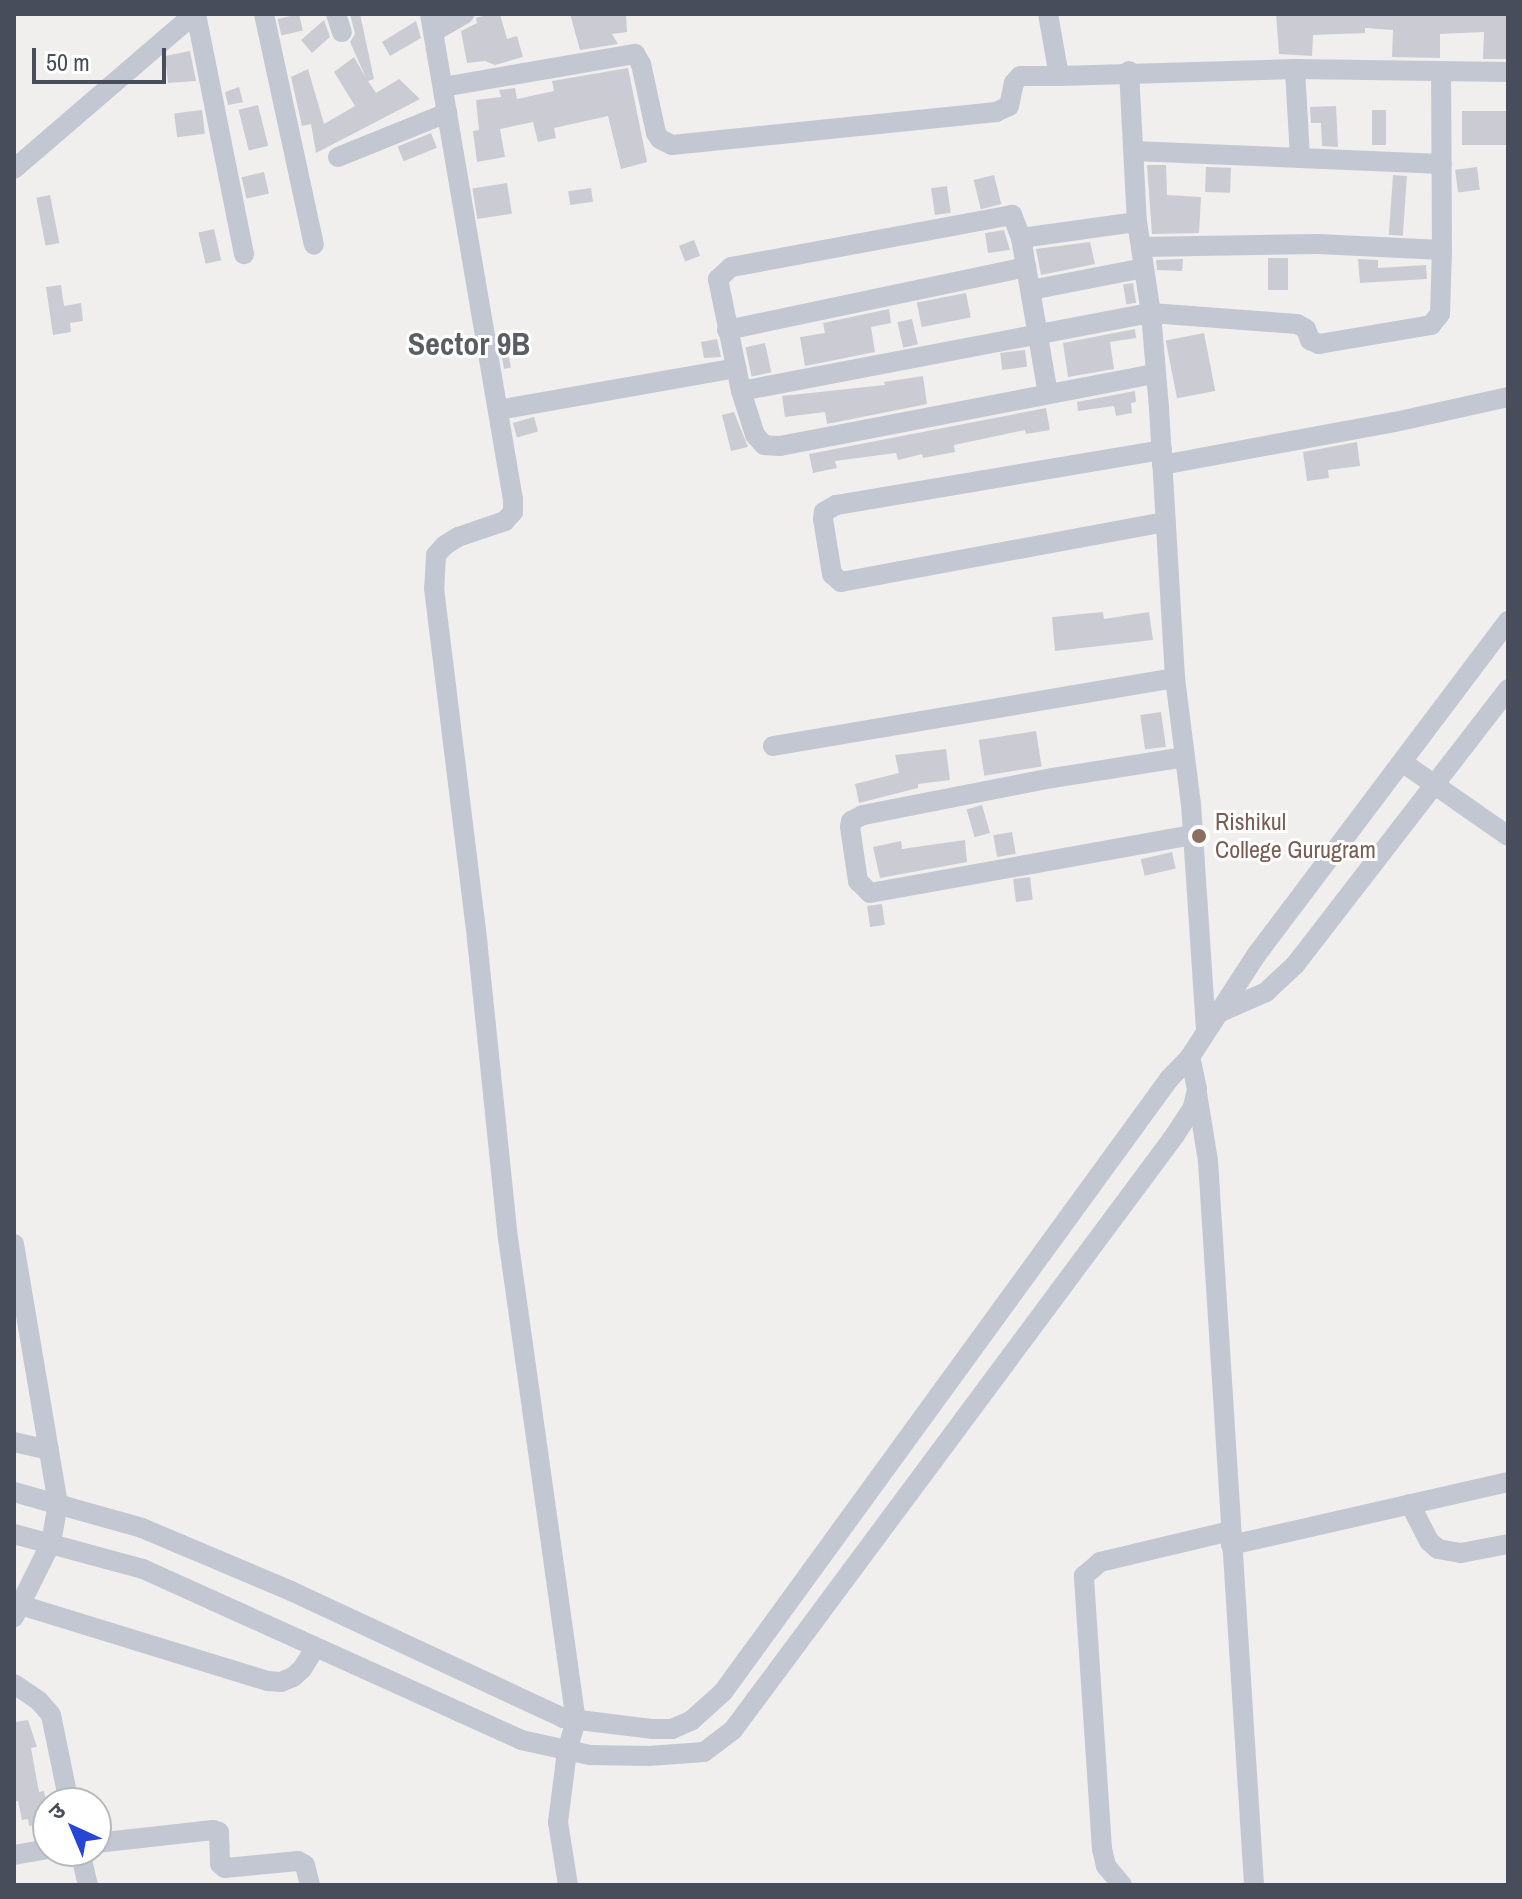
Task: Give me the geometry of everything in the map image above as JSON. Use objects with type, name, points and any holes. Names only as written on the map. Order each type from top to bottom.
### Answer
[{"type":"street","points":[[14,169],[195,14],[244,254]]},
{"type":"street","points":[[264,14],[314,245]]},
{"type":"street","points":[[464,14],[432,23],[513,512],[505,521],[458,537],[445,545],[436,555],[434,588],[477,939],[508,1238],[576,1721],[567,1751],[558,1822],[568,1885]]},
{"type":"street","points":[[1048,14],[1059,76]]},
{"type":"street","points":[[443,87],[635,54],[641,64],[656,133],[666,144],[672,145],[996,112],[1009,106],[1014,83],[1020,76],[1295,69],[1508,72]]},
{"type":"street","points":[[1295,69],[1300,158]]},
{"type":"street","points":[[1129,71],[1137,222],[1151,313],[1175,678],[1193,835],[1206,1030]]},
{"type":"street","points":[[741,391],[1151,313],[1297,324],[1306,329],[1310,340],[1319,344],[1425,327],[1437,321],[1440,314],[1441,73]]},
{"type":"street","points":[[338,157],[447,113]]},
{"type":"street","points":[[1134,151],[1442,164]]},
{"type":"street","points":[[1048,394],[1021,238],[1015,217],[1008,214],[731,267],[722,272],[717,287],[741,391],[755,435],[764,445],[772,446],[1155,374]]},
{"type":"street","points":[[1021,238],[1137,222]]},
{"type":"street","points":[[1141,247],[1318,244],[1442,250]]},
{"type":"street","points":[[727,330],[1026,267]]},
{"type":"street","points":[[1031,290],[1144,268]]},
{"type":"street","points":[[498,410],[736,368]]},
{"type":"street","points":[[1166,522],[841,582],[832,574],[823,519],[824,512],[836,505],[1395,422],[1508,397]]},
{"type":"street","points":[[14,1492],[142,1528],[291,1591],[521,1701],[576,1721],[672,1729],[709,1708],[1169,1079],[1190,1057],[1206,1030],[1223,1011],[1257,954],[1508,621]]},
{"type":"street","points":[[773,746],[1175,678]]},
{"type":"street","points":[[1223,1011],[1266,992],[1295,965],[1508,689]]},
{"type":"street","points":[[1185,757],[1052,778],[863,815],[851,821],[850,827],[858,881],[870,893],[1193,835]]},
{"type":"street","points":[[1402,762],[1508,836]]},
{"type":"street","points":[[1190,1057],[1208,1161],[1254,1885]]},
{"type":"street","points":[[14,1534],[143,1569],[507,1735],[590,1755],[704,1752],[733,1730],[867,1554],[941,1449],[1175,1135],[1193,1107],[1197,1089]]},
{"type":"street","points":[[14,1244],[58,1503],[51,1543],[16,1608],[268,1681],[281,1682],[293,1677],[315,1648]]},
{"type":"street","points":[[14,1442],[49,1450]]},
{"type":"street","points":[[1122,1885],[1106,1866],[1102,1849],[1084,1576],[1100,1562],[1410,1504],[1508,1482]]},
{"type":"street","points":[[1410,1504],[1429,1541],[1438,1549],[1461,1553],[1508,1544]]},
{"type":"street","points":[[14,1684],[39,1701],[51,1715],[66,1787]]},
{"type":"street","points":[[112,1841],[213,1830],[219,1832],[220,1864],[225,1868],[298,1861],[305,1865],[310,1885]]},
{"type":"building","points":[[299,14],[303,31],[281,36],[278,19]]},
{"type":"building","points":[[350,14],[360,14],[374,79],[368,81],[376,93],[399,79],[420,99],[316,153],[311,124],[302,126],[291,77],[308,69],[324,124],[355,106],[334,72],[354,57],[366,78],[350,42],[355,34]]},
{"type":"building","points":[[500,14],[507,39],[517,36],[523,57],[495,65],[485,61],[467,63],[461,31],[477,23],[476,18]]},
{"type":"building","points":[[570,14],[626,14],[627,32],[612,34],[618,44],[580,50]]},
{"type":"building","points":[[1276,14],[1507,14],[1508,59],[1483,59],[1484,32],[1440,34],[1440,58],[1392,57],[1393,30],[1365,28],[1365,33],[1313,35],[1312,56],[1279,54]]},
{"type":"building","points":[[324,20],[330,37],[312,53],[301,40]]},
{"type":"building","points":[[416,21],[421,38],[390,56],[382,42]]},
{"type":"building","points":[[190,51],[196,81],[168,83],[165,56]]},
{"type":"building","points":[[628,68],[647,162],[621,169],[608,116],[554,128],[556,138],[538,142],[533,122],[500,129],[505,157],[477,162],[473,131],[479,130],[476,100],[501,97],[499,90],[515,88],[517,99],[554,91],[552,81]]},
{"type":"building","points":[[239,87],[243,102],[228,105],[225,92]]},
{"type":"building","points":[[258,105],[268,146],[249,151],[239,110]]},
{"type":"building","points":[[1336,106],[1338,147],[1322,146],[1321,123],[1311,123],[1310,107]]},
{"type":"building","points":[[202,110],[205,134],[177,137],[174,113]]},
{"type":"building","points":[[1372,110],[1386,110],[1386,145],[1372,145]]},
{"type":"building","points":[[1462,111],[1508,111],[1508,145],[1462,145]]},
{"type":"building","points":[[431,133],[437,148],[404,161],[398,146]]},
{"type":"building","points":[[1147,165],[1166,165],[1167,195],[1201,197],[1199,233],[1152,234]]},
{"type":"building","points":[[1206,167],[1231,168],[1230,193],[1205,192]]},
{"type":"building","points":[[1477,167],[1480,190],[1458,193],[1455,170]]},
{"type":"building","points":[[264,172],[269,193],[247,199],[242,177]]},
{"type":"building","points":[[994,175],[1001,204],[981,209],[974,180]]},
{"type":"building","points":[[1393,175],[1407,176],[1403,236],[1389,235]]},
{"type":"building","points":[[507,183],[512,214],[477,219],[472,188]]},
{"type":"building","points":[[947,186],[951,213],[935,215],[931,188]]},
{"type":"building","points":[[591,188],[593,202],[570,205],[568,191]]},
{"type":"building","points":[[50,195],[59,243],[46,246],[36,198]]},
{"type":"building","points":[[214,229],[221,260],[206,264],[198,233]]},
{"type":"building","points":[[1004,230],[1010,250],[988,253],[985,233]]},
{"type":"building","points":[[694,240],[700,256],[685,262],[679,246]]},
{"type":"building","points":[[1090,242],[1095,264],[1041,275],[1036,249]]},
{"type":"building","points":[[1268,258],[1288,258],[1288,290],[1268,290]]},
{"type":"building","points":[[1183,259],[1182,271],[1157,270],[1156,260]]},
{"type":"building","points":[[1358,259],[1378,260],[1378,268],[1426,265],[1427,279],[1360,283]]},
{"type":"building","points":[[1133,283],[1136,303],[1126,304],[1123,285]]},
{"type":"building","points":[[61,285],[64,306],[81,303],[83,321],[70,323],[71,332],[53,335],[46,287]]},
{"type":"building","points":[[966,293],[971,318],[922,327],[917,303]]},
{"type":"building","points":[[889,309],[891,323],[871,327],[875,352],[805,366],[800,337],[825,333],[823,323]]},
{"type":"building","points":[[912,319],[918,344],[903,348],[897,322]]},
{"type":"building","points":[[1135,329],[1136,338],[1110,342],[1114,369],[1068,377],[1063,343]]},
{"type":"building","points":[[1204,333],[1215,391],[1177,398],[1166,340]]},
{"type":"building","points":[[717,339],[721,357],[704,358],[701,342]]},
{"type":"building","points":[[506,340],[511,368],[504,369],[499,341]]},
{"type":"building","points":[[765,343],[771,372],[752,377],[745,347]]},
{"type":"building","points":[[1025,350],[1027,367],[1002,370],[1000,353]]},
{"type":"building","points":[[923,376],[927,404],[827,424],[825,412],[785,417],[782,396],[885,385],[884,382]]},
{"type":"building","points":[[1135,391],[1136,402],[1131,403],[1132,413],[1116,416],[1114,406],[1078,411],[1077,402]]},
{"type":"building","points":[[1046,408],[1050,430],[1026,434],[1025,430],[954,445],[955,452],[923,458],[922,454],[898,460],[896,453],[835,461],[837,468],[813,473],[809,454]]},
{"type":"building","points":[[734,412],[748,447],[731,451],[722,415]]},
{"type":"building","points":[[534,417],[538,431],[517,437],[513,423]]},
{"type":"building","points":[[1357,442],[1360,466],[1328,470],[1329,478],[1307,481],[1303,452]]},
{"type":"building","points":[[1103,612],[1104,619],[1149,612],[1153,640],[1055,651],[1052,617]]},
{"type":"building","points":[[1161,712],[1166,747],[1145,750],[1140,715]]},
{"type":"building","points":[[1036,731],[1042,767],[984,776],[979,740]]},
{"type":"building","points":[[946,749],[950,780],[918,784],[918,788],[859,803],[855,784],[899,773],[895,755]]},
{"type":"building","points":[[982,805],[990,833],[975,837],[967,809]]},
{"type":"building","points":[[1012,832],[1016,854],[997,857],[993,835]]},
{"type":"building","points":[[965,840],[967,862],[880,878],[873,847],[901,841],[902,849]]},
{"type":"building","points":[[1172,852],[1176,869],[1145,876],[1141,859]]},
{"type":"building","points":[[1030,877],[1033,900],[1016,902],[1013,879]]},
{"type":"building","points":[[882,904],[885,925],[870,927],[867,906]]},
{"type":"building","points":[[28,1720],[37,1747],[31,1748],[38,1787],[32,1787],[32,1826],[29,1826],[28,1819],[22,1820],[18,1801],[14,1802],[14,1722]]},
{"type":"place","name":"Rishikul College Gurugram","points":[[1199,836]]},
{"type":"district","name":"Sector 9B","points":[[469,344]]}]
